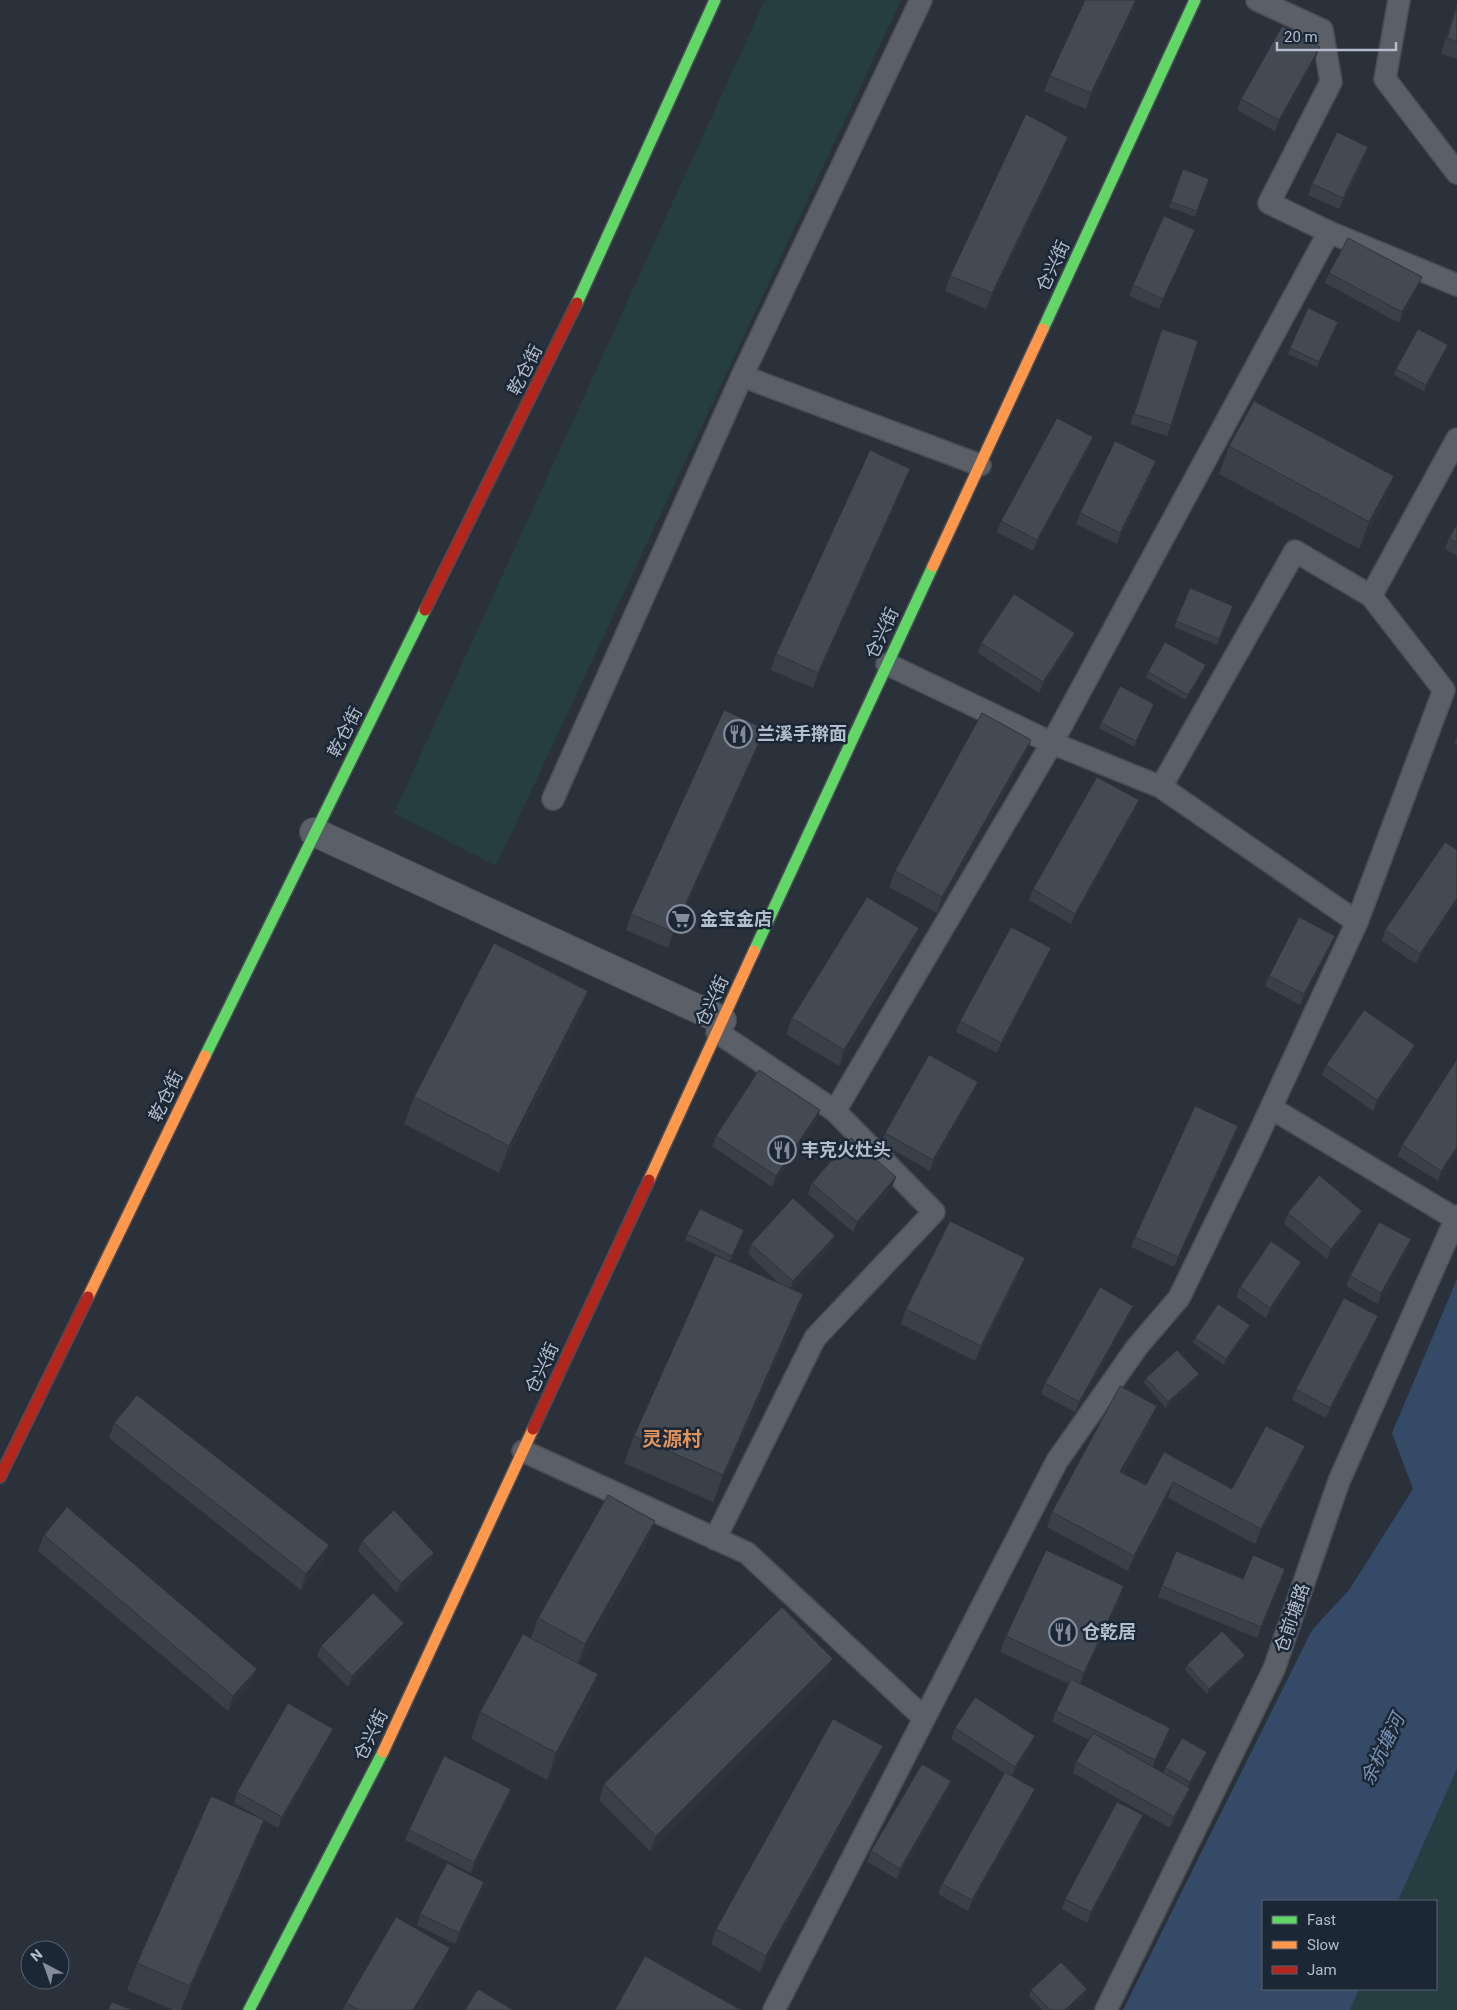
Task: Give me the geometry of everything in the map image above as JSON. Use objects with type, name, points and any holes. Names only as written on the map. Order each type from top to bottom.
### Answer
[{"type":"street","name":"乾仓街","points":[[0,1477],[314,832],[563,333],[715,0]]},
{"type":"street","name":"仓兴街","points":[[249,2010],[392,1734],[1195,0]]},
{"type":"street","points":[[314,832],[719,1026]]},
{"type":"lane","points":[[553,799],[742,376],[921,0]]},
{"type":"lane","points":[[1257,0],[1322,30],[1330,82],[1269,203],[1328,232],[1457,285]]},
{"type":"lane","points":[[1400,0],[1385,79],[1457,173]]},
{"type":"lane","points":[[835,1110],[1052,744],[1328,232]]},
{"type":"lane","points":[[742,376],[980,465]]},
{"type":"lane","points":[[1371,596],[1457,439]]},
{"type":"lane","points":[[774,2010],[1057,1461],[1137,1347],[1179,1298],[1358,922],[1444,690],[1371,596],[1295,551],[1161,787]]},
{"type":"lane","points":[[887,664],[1052,744],[1161,787],[1358,922]]},
{"type":"lane","points":[[715,1538],[815,1338],[934,1212],[835,1110],[719,1026]]},
{"type":"lane","points":[[1271,1108],[1456,1218]]},
{"type":"lane","name":"仓前塘路","points":[[1106,2010],[1274,1669],[1339,1481],[1456,1218]]},
{"type":"lane","points":[[523,1452],[747,1553],[924,1718]]},
{"type":"green space","points":[[765,0],[901,0],[496,866],[394,813]]},
{"type":"green space","points":[[1457,1769],[1457,2010],[1350,2010],[1359,1990],[1437,1990],[1437,1900],[1398,1900]]},
{"type":"water","name":"余杭塘河","points":[[1457,1279],[1457,1769],[1398,1900],[1262,1900],[1262,1990],[1359,1990],[1350,2010],[1123,2010],[1312,1630],[1349,1590],[1413,1489],[1392,1433]]},
{"type":"building","points":[[1085,0],[1136,0],[1091,93],[1050,76]]},
{"type":"building","points":[[1457,6],[1457,42],[1447,38]]},
{"type":"building","points":[[1282,26],[1320,47],[1279,120],[1241,99]]},
{"type":"building","points":[[1026,114],[1068,137],[992,293],[950,276]]},
{"type":"building","points":[[1337,132],[1368,147],[1343,198],[1312,184]]},
{"type":"building","points":[[1183,169],[1209,179],[1197,211],[1171,202]]},
{"type":"building","points":[[1164,216],[1195,230],[1163,299],[1133,285]]},
{"type":"building","points":[[1348,238],[1422,277],[1402,312],[1329,273]]},
{"type":"building","points":[[1308,308],[1338,322],[1319,362],[1290,348]]},
{"type":"building","points":[[1162,329],[1198,341],[1171,425],[1134,414]]},
{"type":"building","points":[[1418,329],[1448,345],[1426,385],[1396,369]]},
{"type":"building","points":[[1254,401],[1394,476],[1369,522],[1229,446]]},
{"type":"building","points":[[1057,418],[1093,437],[1037,540],[1001,521]]},
{"type":"building","points":[[1115,441],[1156,461],[1120,533],[1080,513]]},
{"type":"building","points":[[870,450],[910,469],[818,673],[776,654]]},
{"type":"building","points":[[1457,524],[1457,543],[1449,538]]},
{"type":"building","points":[[1190,588],[1233,606],[1219,639],[1176,621]]},
{"type":"building","points":[[1014,594],[1075,633],[1043,682],[981,643]]},
{"type":"building","points":[[1165,642],[1206,665],[1188,695],[1148,672]]},
{"type":"building","points":[[1120,686],[1154,704],[1136,741],[1101,723]]},
{"type":"building","points":[[724,710],[765,729],[673,932],[631,914]]},
{"type":"building","points":[[982,713],[1031,740],[942,897],[895,871]]},
{"type":"building","points":[[1097,777],[1139,800],[1075,914],[1033,889]]},
{"type":"building","points":[[1445,842],[1457,850],[1457,898],[1420,954],[1385,930]]},
{"type":"building","points":[[867,897],[919,928],[844,1050],[792,1018]]},
{"type":"building","points":[[1299,917],[1335,936],[1304,994],[1269,976]]},
{"type":"building","points":[[1011,927],[1051,948],[1001,1043],[960,1021]]},
{"type":"building","points":[[494,943],[588,991],[509,1146],[414,1097]]},
{"type":"building","points":[[1364,1010],[1415,1045],[1377,1100],[1326,1065]]},
{"type":"building","points":[[929,1055],[978,1082],[933,1160],[885,1133]]},
{"type":"building","points":[[1457,1059],[1457,1147],[1441,1171],[1402,1145]]},
{"type":"building","points":[[759,1070],[820,1110],[776,1176],[716,1136]]},
{"type":"building","points":[[1195,1106],[1238,1126],[1178,1257],[1135,1237]]},
{"type":"building","points":[[851,1138],[896,1177],[857,1222],[812,1183]]},
{"type":"building","points":[[1319,1175],[1362,1211],[1331,1249],[1288,1213]]},
{"type":"building","points":[[793,1198],[835,1236],[793,1281],[751,1244]]},
{"type":"building","points":[[700,1209],[744,1230],[732,1256],[687,1234]]},
{"type":"building","points":[[950,1221],[1025,1258],[981,1346],[906,1309]]},
{"type":"building","points":[[1379,1222],[1411,1239],[1381,1293],[1350,1276]]},
{"type":"building","points":[[1271,1241],[1301,1262],[1270,1308],[1240,1287]]},
{"type":"building","points":[[715,1255],[803,1294],[723,1475],[634,1436]]},
{"type":"building","points":[[1100,1287],[1133,1306],[1079,1402],[1045,1383]]},
{"type":"building","points":[[1344,1298],[1378,1316],[1330,1408],[1296,1389]]},
{"type":"building","points":[[1218,1304],[1250,1325],[1226,1359],[1195,1338]]},
{"type":"building","points":[[1177,1350],[1199,1374],[1168,1402],[1146,1378]]},
{"type":"building","points":[[1120,1386],[1157,1406],[1120,1472],[1146,1485],[1164,1452],[1232,1489],[1266,1426],[1305,1446],[1261,1529],[1173,1482],[1134,1556],[1052,1512]]},
{"type":"building","points":[[137,1395],[329,1545],[306,1574],[114,1423]]},
{"type":"building","points":[[608,1495],[655,1521],[585,1644],[538,1618]]},
{"type":"building","points":[[67,1507],[257,1669],[233,1696],[44,1535]]},
{"type":"building","points":[[394,1510],[434,1553],[401,1583],[362,1541]]},
{"type":"building","points":[[1046,1550],[1124,1586],[1084,1673],[1006,1636]]},
{"type":"building","points":[[1176,1551],[1243,1579],[1253,1555],[1285,1569],[1261,1627],[1162,1586]]},
{"type":"building","points":[[373,1593],[404,1623],[352,1676],[321,1646]]},
{"type":"building","points":[[782,1607],[833,1659],[656,1836],[604,1784]]},
{"type":"building","points":[[1222,1631],[1245,1655],[1209,1689],[1187,1665]]},
{"type":"building","points":[[523,1634],[598,1674],[556,1753],[480,1712]]},
{"type":"building","points":[[1071,1679],[1170,1728],[1155,1760],[1056,1711]]},
{"type":"building","points":[[975,1697],[1035,1736],[1015,1767],[955,1728]]},
{"type":"building","points":[[288,1703],[333,1729],[282,1817],[237,1792]]},
{"type":"building","points":[[833,1719],[883,1746],[766,1956],[716,1929]]},
{"type":"building","points":[[1093,1733],[1190,1788],[1174,1817],[1076,1762]]},
{"type":"building","points":[[1182,1738],[1207,1752],[1190,1782],[1165,1768]]},
{"type":"building","points":[[444,1756],[511,1789],[474,1862],[409,1830]]},
{"type":"building","points":[[922,1764],[951,1781],[900,1869],[871,1851]]},
{"type":"building","points":[[1005,1772],[1035,1789],[972,1900],[942,1884]]},
{"type":"building","points":[[211,1796],[264,1820],[190,1986],[137,1963]]},
{"type":"building","points":[[1117,1802],[1143,1815],[1091,1912],[1065,1899]]},
{"type":"building","points":[[447,1863],[484,1882],[459,1933],[420,1914]]},
{"type":"building","points":[[396,1917],[450,1948],[413,2010],[359,2010],[346,2003]]},
{"type":"building","points":[[645,1956],[741,2010],[615,2010]]},
{"type":"building","points":[[1061,1962],[1087,1989],[1065,2010],[1050,2010],[1031,1990]]},
{"type":"building","points":[[478,1989],[513,2010],[465,2010]]},
{"type":"building","points":[[112,2002],[132,2010],[108,2010]]},
{"type":"traffic: fast","points":[[577,303],[715,0]]},
{"type":"traffic: fast","points":[[1043,329],[1195,0]]},
{"type":"traffic: fast","points":[[754,951],[933,566]]},
{"type":"traffic: fast","points":[[205,1056],[425,610]]},
{"type":"traffic: fast","points":[[249,2010],[383,1752]]},
{"type":"traffic: slow","points":[[933,566],[1043,329]]},
{"type":"traffic: slow","points":[[649,1180],[754,951]]},
{"type":"traffic: slow","points":[[88,1297],[205,1056]]},
{"type":"traffic: slow","points":[[383,1752],[533,1429]]},
{"type":"traffic: jam","points":[[425,610],[577,303]]},
{"type":"traffic: jam","points":[[533,1429],[649,1180]]},
{"type":"traffic: jam","points":[[0,1477],[88,1297]]},
{"type":"place","name":"兰溪手擀面","points":[[738,734]]},
{"type":"place","name":"金宝金店","points":[[681,919]]},
{"type":"place","name":"丰克火灶头","points":[[782,1150]]},
{"type":"place","name":"仓乾居","points":[[1063,1632]]},
{"type":"district","name":"灵源村","points":[[672,1439]]}]
